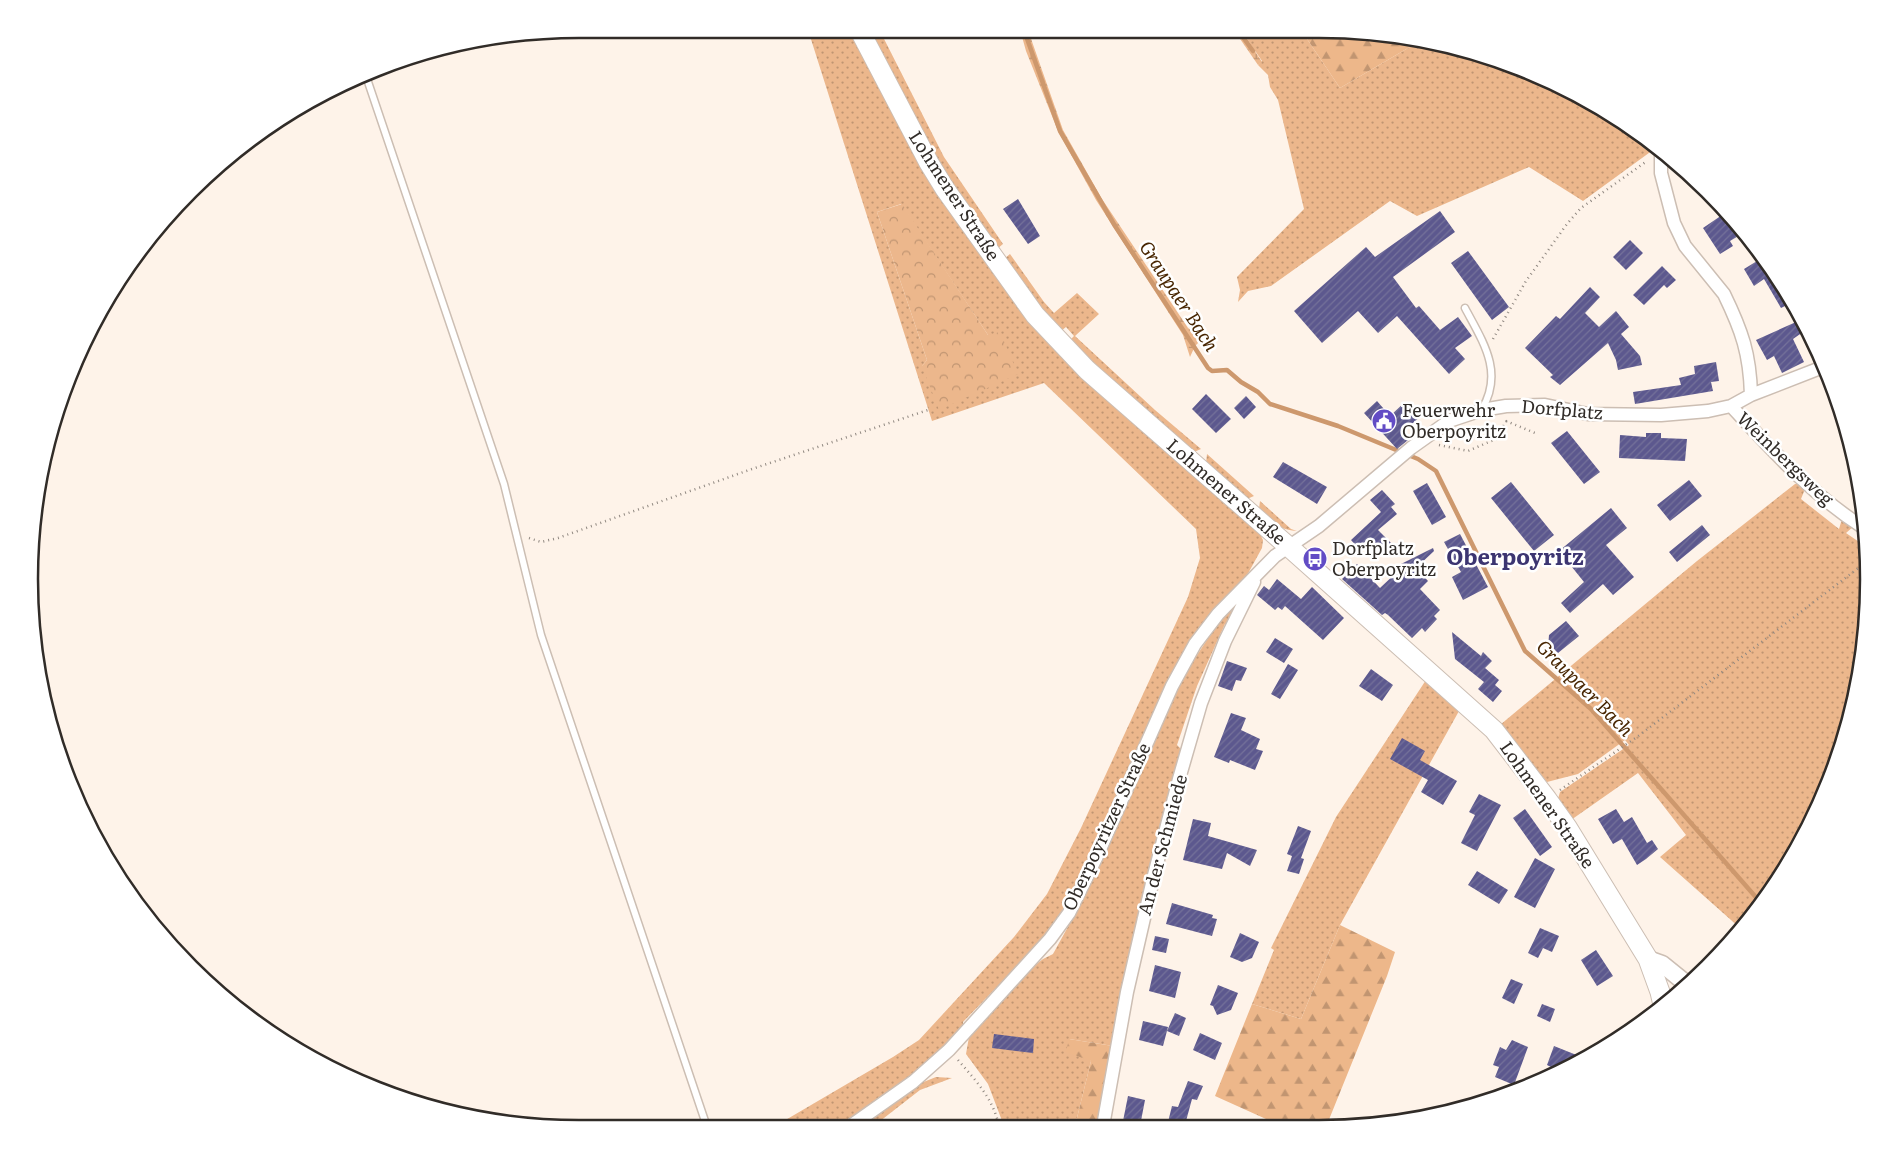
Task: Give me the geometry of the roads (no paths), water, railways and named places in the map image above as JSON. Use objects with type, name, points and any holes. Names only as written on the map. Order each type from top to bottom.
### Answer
[{"type":"main road","name":"Lohmener Straße","points":[[863,38],[928,163],[1035,315],[1087,370],[1494,730],[1567,827],[1648,959],[1661,997]]},
{"type":"street","name":"Weinbergsweg","points":[[1660,160],[1661,173],[1674,223],[1685,246],[1724,294],[1742,335],[1750,367],[1751,395]]},
{"type":"street","name":"Dorfplatz","points":[[1289,547],[1319,526],[1398,459],[1448,421],[1482,410],[1506,406],[1545,405],[1588,414],[1661,415],[1708,411],[1731,406],[1751,395],[1817,369]]},
{"type":"street","name":"Weinbergsweg","points":[[1731,406],[1798,477],[1836,510],[1856,523]]},
{"type":"street","name":"Oberpoyritzer Straße","points":[[859,1120],[913,1082],[949,1050],[1050,939],[1069,913],[1098,856],[1172,686],[1195,644],[1218,614],[1275,556],[1289,547]]},
{"type":"street","name":"An der Schmiede","points":[[1103,1120],[1127,992],[1153,879],[1201,703],[1222,650],[1258,575]]},
{"type":"street","points":[[1648,959],[1662,964],[1681,979]]},
{"type":"lane","points":[[368,81],[504,484],[541,635],[705,1120]]},
{"type":"lane","points":[[1465,308],[1487,352],[1492,369],[1492,385],[1482,410]]},
{"type":"waterway","name":"Graupaer Bach","points":[[1027,38],[1060,131],[1115,226],[1208,368],[1212,371],[1227,370],[1241,382],[1258,392],[1270,404],[1338,426],[1418,459],[1436,471],[1525,651],[1591,709],[1756,897]]},
{"type":"waterway","points":[[1244,38],[1253,51]]},
{"type":"place","name":"Feuerwehr Oberpoyritz","points":[[1384,421]]},
{"type":"place","name":"Dorfplatz Oberpoyritz","points":[[1315,559]]},
{"type":"district","name":"Oberpoyritz","points":[[1515,557]]}]
